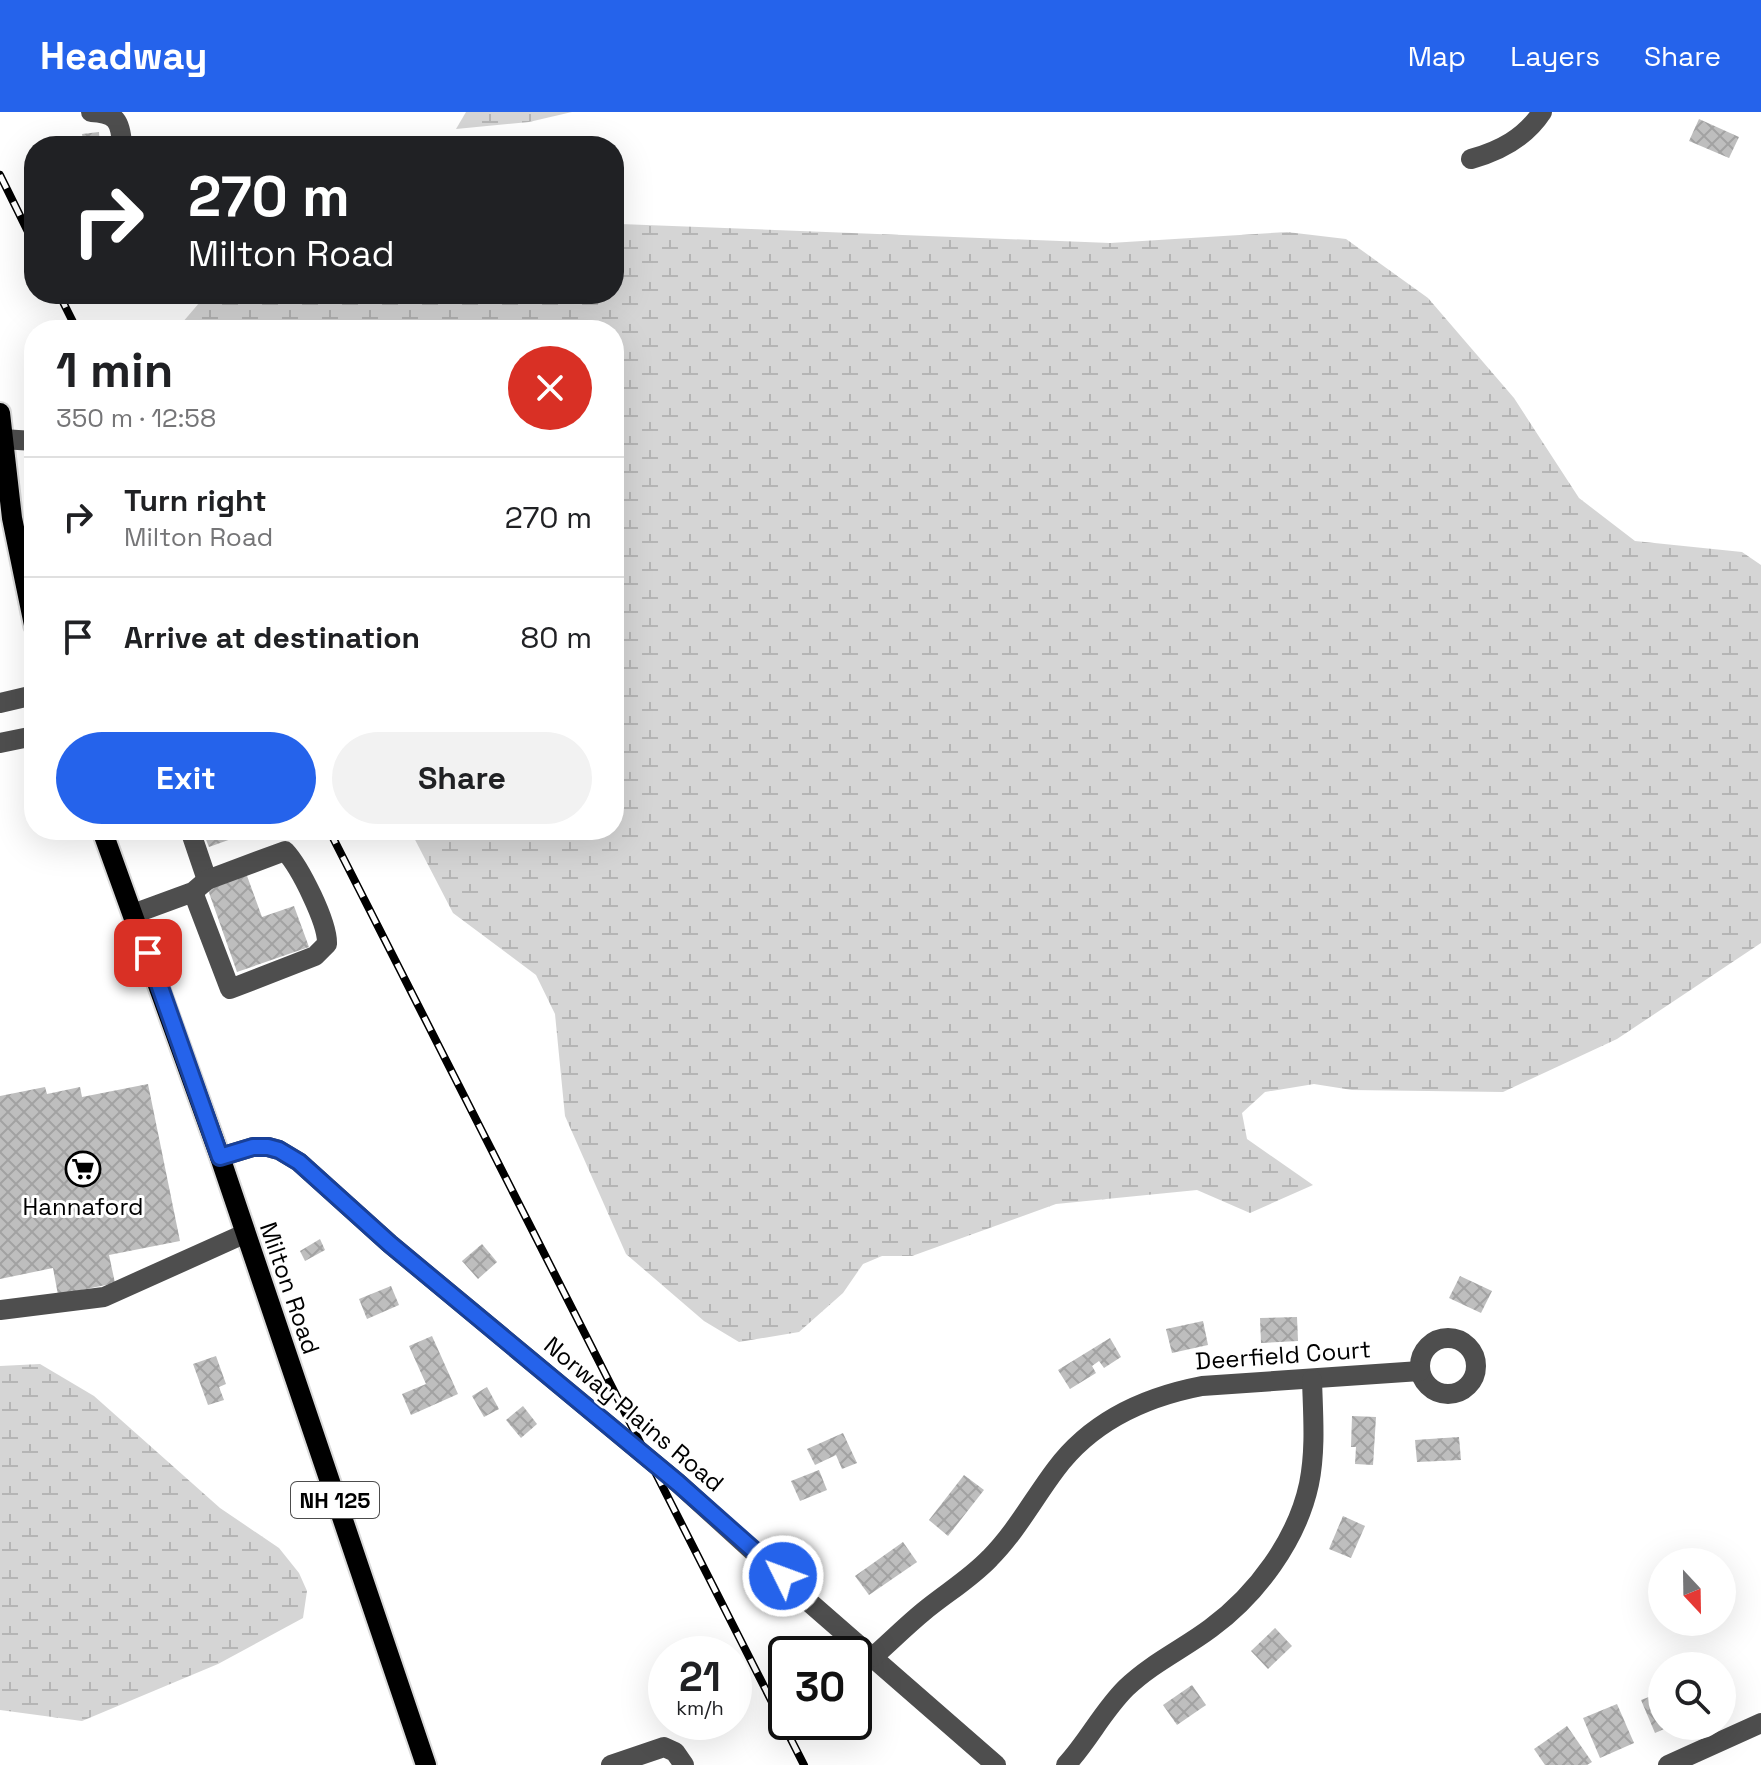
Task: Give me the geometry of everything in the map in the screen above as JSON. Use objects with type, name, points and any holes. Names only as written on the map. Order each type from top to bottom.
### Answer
[{"type":"main road","points":[[0,413],[12,518],[24,576]]},
{"type":"main road","name":"Milton Road","points":[[106,840],[220,1157],[426,1765]]},
{"type":"street","points":[[91,112],[107,113],[114,118],[120,136]]},
{"type":"street","points":[[1471,159],[1511,144],[1542,112]]},
{"type":"street","points":[[2,439],[24,440]]},
{"type":"street","points":[[0,703],[24,697]]},
{"type":"street","points":[[0,743],[24,738]]},
{"type":"street","points":[[133,914],[200,886],[285,851],[297,867],[323,923],[327,944],[315,956],[230,989],[200,886],[192,840]]},
{"type":"street","name":"Norway Plains Road","points":[[220,1157],[253,1147],[268,1147],[299,1162],[390,1244],[690,1493],[996,1765]]},
{"type":"street","points":[[0,1310],[104,1297],[244,1234]]},
{"type":"street","name":"Deerfield Court","points":[[873,1657],[992,1557],[1057,1467],[1080,1442],[1105,1422],[1140,1404],[1202,1386],[1420,1371]]},
{"type":"street","points":[[1066,1765],[1099,1718],[1127,1687],[1162,1658],[1197,1639],[1232,1612],[1273,1563],[1295,1525],[1309,1484],[1312,1380]]},
{"type":"street","points":[[1668,1765],[1761,1723]]},
{"type":"street","points":[[611,1765],[664,1747],[675,1752],[684,1765]]},
{"type":"green space","points":[[466,112],[572,112],[529,122],[456,129]]},
{"type":"green space","points":[[624,224],[1110,243],[1287,232],[1346,239],[1428,298],[1514,398],[1579,498],[1635,541],[1742,552],[1761,565],[1761,943],[1617,1039],[1503,1092],[1352,1090],[1314,1084],[1265,1092],[1242,1113],[1247,1139],[1313,1185],[1250,1213],[1197,1190],[1056,1204],[912,1256],[882,1256],[863,1264],[843,1293],[799,1332],[739,1342],[704,1321],[626,1254],[565,1116],[555,1014],[536,975],[453,913],[415,840],[624,840],[624,320],[185,320],[198,304],[624,304]]},
{"type":"green space","points":[[40,1364],[94,1396],[220,1508],[279,1548],[299,1573],[307,1591],[303,1618],[218,1664],[82,1721],[0,1710],[0,1366]]},
{"type":"building","points":[[1699,119],[1739,137],[1729,158],[1689,141]]},
{"type":"building","points":[[99,132],[99,136],[82,136]]},
{"type":"building","points":[[206,840],[228,840],[209,847]]},
{"type":"building","points":[[246,873],[262,917],[294,906],[309,947],[237,972],[207,887]]},
{"type":"building","name":"Hannaford","points":[[148,1084],[180,1241],[109,1255],[115,1283],[58,1295],[53,1268],[0,1279],[0,1096],[45,1087],[47,1094],[80,1087],[82,1097]]},
{"type":"building","points":[[320,1239],[325,1250],[305,1261],[300,1251]]},
{"type":"building","points":[[482,1244],[497,1262],[478,1279],[462,1261]]},
{"type":"building","points":[[1460,1276],[1492,1291],[1481,1313],[1449,1298]]},
{"type":"building","points":[[391,1286],[399,1305],[367,1319],[359,1299]]},
{"type":"building","points":[[1297,1317],[1298,1341],[1261,1343],[1260,1318]]},
{"type":"building","points":[[1203,1321],[1208,1345],[1172,1353],[1166,1329]]},
{"type":"building","points":[[432,1336],[458,1394],[411,1415],[402,1394],[426,1384],[409,1346]]},
{"type":"building","points":[[1110,1338],[1121,1357],[1104,1368],[1099,1361],[1092,1366],[1096,1373],[1070,1389],[1058,1370]]},
{"type":"building","points":[[216,1356],[226,1384],[219,1387],[224,1400],[208,1405],[193,1364]]},
{"type":"building","points":[[487,1387],[499,1409],[484,1417],[472,1396]]},
{"type":"building","points":[[523,1406],[537,1424],[521,1438],[506,1420]]},
{"type":"building","points":[[1352,1416],[1376,1417],[1373,1465],[1355,1464],[1356,1447],[1351,1447]]},
{"type":"building","points":[[843,1433],[857,1463],[842,1469],[836,1455],[815,1465],[807,1449]]},
{"type":"building","points":[[1459,1437],[1461,1460],[1417,1462],[1415,1440]]},
{"type":"building","points":[[819,1470],[827,1490],[800,1501],[791,1481]]},
{"type":"building","points":[[964,1475],[984,1490],[948,1536],[929,1520]]},
{"type":"building","points":[[1343,1516],[1365,1526],[1351,1558],[1329,1549]]},
{"type":"building","points":[[903,1542],[917,1562],[869,1595],[855,1576]]},
{"type":"building","points":[[1275,1628],[1292,1646],[1268,1669],[1251,1651]]},
{"type":"building","points":[[1192,1685],[1206,1705],[1177,1725],[1163,1705]]},
{"type":"building","points":[[1648,1697],[1648,1716],[1641,1700]]},
{"type":"building","points":[[1617,1704],[1634,1743],[1600,1758],[1583,1718]]},
{"type":"building","points":[[1567,1726],[1592,1762],[1587,1765],[1545,1765],[1534,1749]]},
{"type":"railway","points":[[0,175],[24,224]]},
{"type":"railway","points":[[64,304],[72,320]]},
{"type":"railway","points":[[334,840],[804,1765]]},
{"type":"place","name":"Hannaford","points":[[83,1169]]},
{"type":"route","points":[[148,953],[220,1157],[253,1147],[268,1147],[299,1162],[390,1244],[678,1483],[783,1576]]}]
